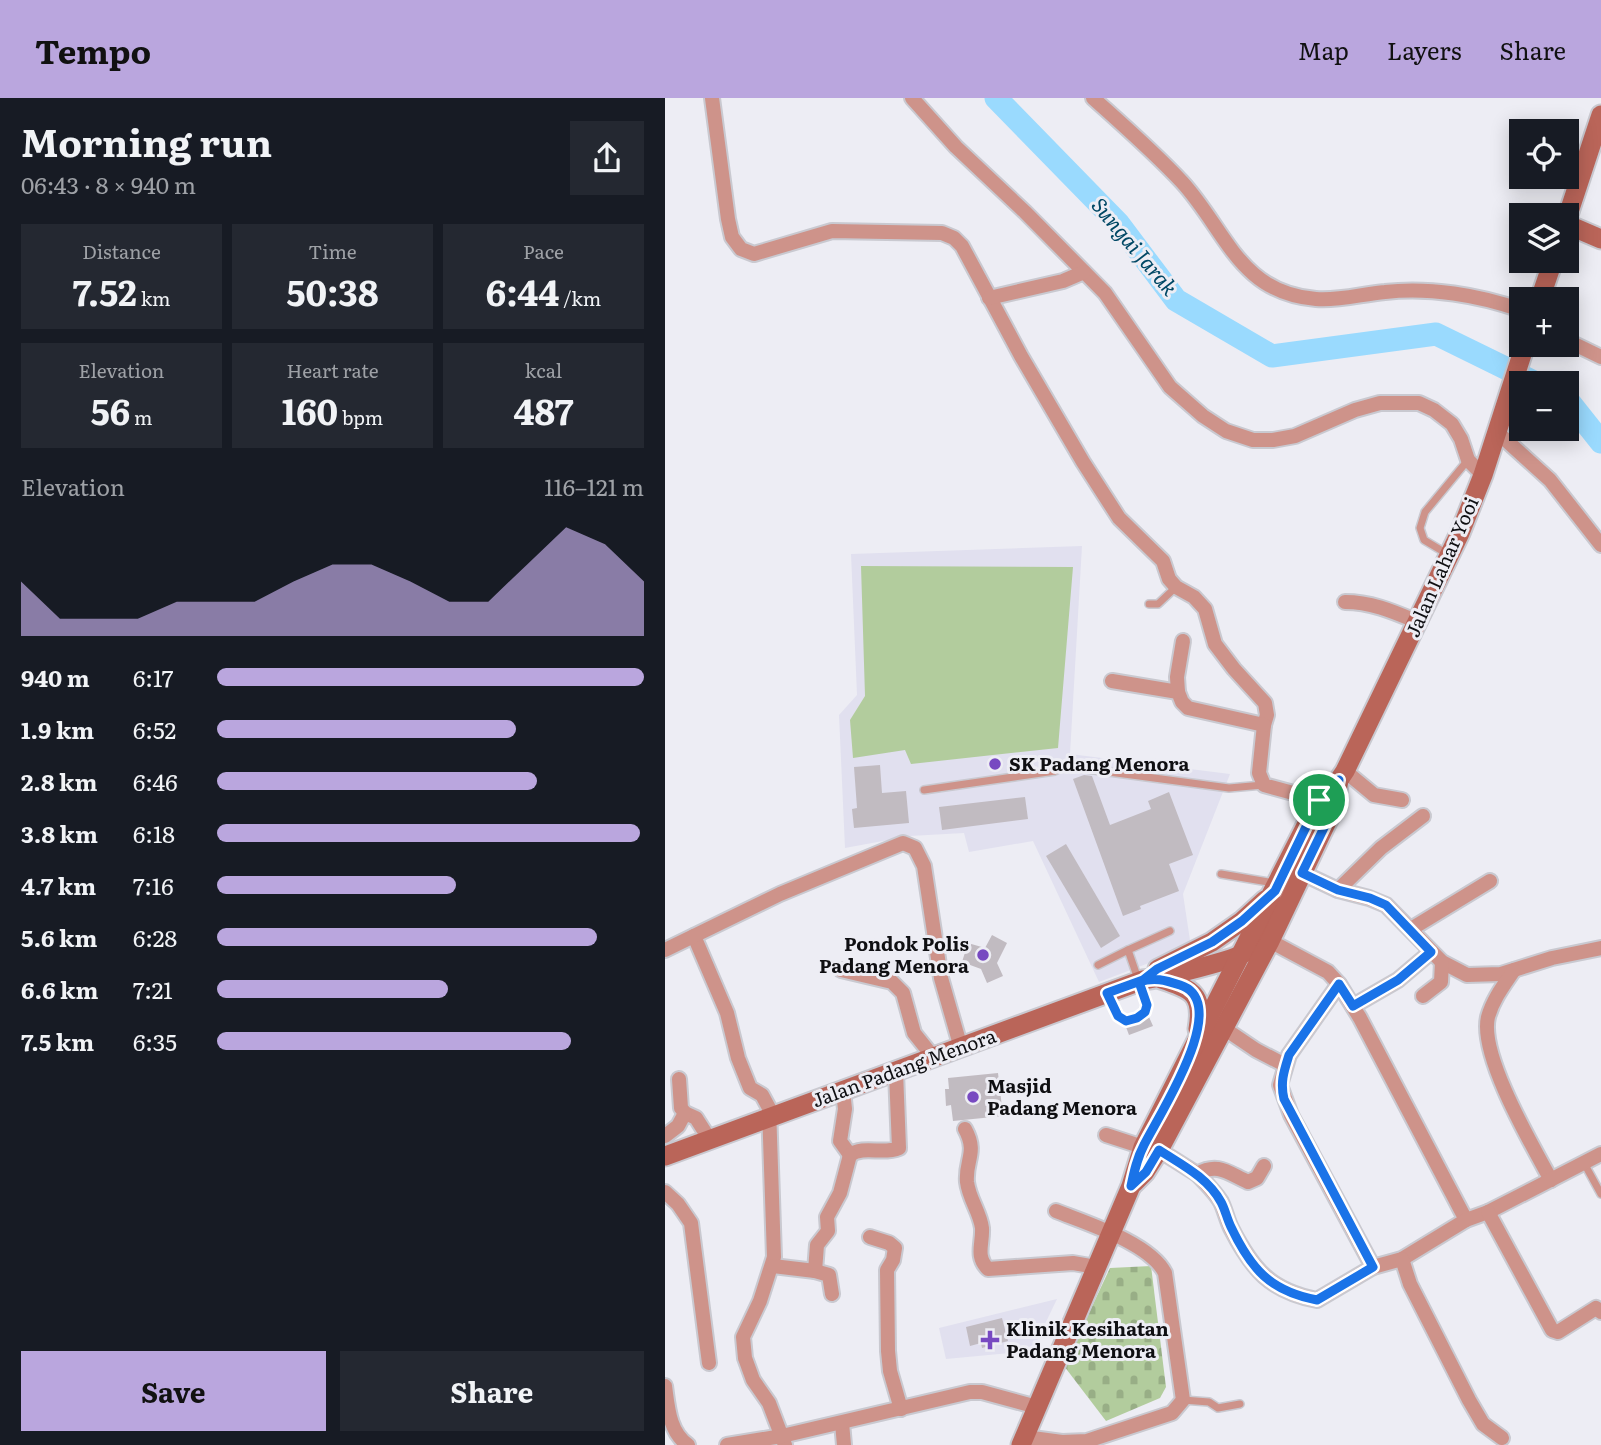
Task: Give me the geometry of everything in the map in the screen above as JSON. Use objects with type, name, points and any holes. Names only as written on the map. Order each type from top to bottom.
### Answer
[{"type":"main road","points":[[1572,203],[1601,115]]},
{"type":"main road","points":[[1579,229],[1601,239]]},
{"type":"main road","name":"Jalan Lahar Yooi","points":[[1280,893],[1302,873],[1334,807],[1342,775],[1450,556],[1483,475],[1521,357]]},
{"type":"main road","name":"Jalan Lahar Yooi","points":[[1280,893],[1319,800],[1342,775]]},
{"type":"main road","points":[[1023,1441],[1131,1186],[1151,1148],[1226,1027],[1271,941],[1280,893]]},
{"type":"main road","points":[[1151,1148],[1195,1044],[1243,952],[1256,944],[1280,893]]},
{"type":"main road","points":[[1150,977],[1212,942],[1280,893]]},
{"type":"main road","points":[[1226,1027],[1243,952]]},
{"type":"main road","name":"Jalan Padang Menora","points":[[666,1149],[710,1139],[768,1119],[1150,977],[1243,952]]},
{"type":"main road","points":[[1150,977],[1187,987],[1197,998],[1201,1011],[1195,1044]]},
{"type":"street","points":[[712,98],[732,237],[741,249],[754,254],[832,231],[942,233],[954,238],[962,246],[1021,356],[1119,518],[1163,561],[1169,579],[1176,587],[1194,597],[1205,609],[1215,644],[1265,703],[1267,716],[1259,774],[1264,785],[1319,800]]},
{"type":"street","points":[[912,98],[956,147],[1105,293],[1170,387],[1203,416],[1226,431],[1253,440],[1273,440],[1295,436],[1380,402],[1419,403],[1434,410],[1452,424],[1461,439],[1468,460],[1483,475]]},
{"type":"street","points":[[1093,98],[1183,182],[1242,266],[1266,284],[1287,293],[1316,299],[1387,291],[1416,292],[1462,295],[1509,307]]},
{"type":"street","points":[[989,298],[1063,281],[1084,272]]},
{"type":"street","points":[[1579,346],[1601,357]]},
{"type":"street","points":[[1500,422],[1601,545]]},
{"type":"street","points":[[1345,602],[1360,602],[1384,608],[1418,622]]},
{"type":"street","points":[[1183,641],[1177,677],[1182,702],[1188,708],[1264,725]]},
{"type":"street","points":[[1112,681],[1178,692]]},
{"type":"street","points":[[1342,775],[1374,795],[1402,800]]},
{"type":"street","points":[[1338,890],[1381,848],[1423,816]]},
{"type":"street","points":[[665,950],[780,894],[903,843],[915,848],[924,866],[941,978],[961,1048]]},
{"type":"street","points":[[1302,873],[1338,890],[1386,905],[1436,957],[1467,975],[1487,976],[1601,948]]},
{"type":"street","points":[[1411,929],[1490,881]]},
{"type":"street","points":[[694,936],[727,1013],[738,1058],[750,1088],[762,1096],[769,1108],[773,1266],[743,1337],[745,1358],[753,1380],[769,1404],[783,1441]]},
{"type":"street","points":[[1271,941],[1328,972],[1339,984],[1466,1220]]},
{"type":"street","points":[[1423,996],[1441,982],[1436,957]]},
{"type":"street","points":[[1353,1006],[1436,957]]},
{"type":"street","points":[[841,970],[892,982],[903,993],[914,1033],[935,1058]]},
{"type":"street","points":[[1514,970],[1491,1007],[1487,1020],[1488,1032],[1495,1064],[1505,1091],[1551,1180]]},
{"type":"street","points":[[1339,984],[1289,1055],[1280,1085],[1284,1099],[1373,1267]]},
{"type":"street","points":[[1226,1027],[1256,1050],[1286,1065]]},
{"type":"street","points":[[815,1271],[817,1245],[826,1236],[827,1217],[840,1193],[850,1155],[857,1150],[889,1152],[899,1148],[896,1072]]},
{"type":"street","points":[[679,1079],[681,1108],[696,1118],[710,1139]]},
{"type":"street","points":[[843,1091],[845,1110],[839,1141],[850,1155]]},
{"type":"street","points":[[666,1149],[685,1113]]},
{"type":"street","points":[[965,1129],[971,1139],[972,1155],[967,1180],[971,1201],[981,1224],[982,1263],[988,1269],[1073,1263],[1096,1267]]},
{"type":"street","points":[[1106,1135],[1151,1148],[1197,1174],[1221,1202],[1230,1226],[1247,1256],[1267,1281],[1296,1296],[1317,1300],[1373,1267],[1402,1259],[1466,1220],[1489,1212],[1601,1154]]},
{"type":"street","points":[[1197,1174],[1208,1167],[1216,1167],[1251,1182],[1257,1178],[1264,1166]]},
{"type":"street","points":[[665,1192],[678,1204],[691,1223],[709,1363]]},
{"type":"street","points":[[1023,1441],[1087,1441],[1172,1413],[1183,1400],[1165,1273],[1160,1262],[1111,1232],[1056,1211]]},
{"type":"street","points":[[1489,1212],[1552,1330],[1558,1332],[1597,1308],[1601,1312]]},
{"type":"street","points":[[870,1237],[889,1243],[895,1248],[893,1260],[887,1270],[887,1351],[901,1409]]},
{"type":"street","points":[[1402,1259],[1410,1283],[1469,1400],[1483,1424],[1502,1438]]},
{"type":"street","points":[[773,1266],[829,1275],[832,1294]]},
{"type":"street","points":[[665,1386],[669,1415],[679,1439],[688,1445]]},
{"type":"street","points":[[727,1445],[783,1441],[842,1423],[970,1392],[982,1392],[1037,1408]]},
{"type":"street","points":[[842,1423],[844,1445]]},
{"type":"lane","points":[[1450,556],[1424,540],[1420,527],[1425,512],[1468,460]]},
{"type":"lane","points":[[1149,604],[1158,604],[1176,587]]},
{"type":"lane","points":[[924,790],[1055,771],[1064,766],[1229,788],[1264,785]]},
{"type":"lane","points":[[1221,874],[1280,893]]},
{"type":"lane","points":[[1098,965],[1170,931]]},
{"type":"lane","points":[[1107,993],[1118,1016],[1126,1021],[1145,1012],[1150,977],[1128,950]]},
{"type":"lane","points":[[1584,1163],[1601,1194]]},
{"type":"lane","points":[[1183,1400],[1209,1402],[1218,1408],[1240,1404]]},
{"type":"shaded area","name":"SK Padang Menora","points":[[1082,546],[1070,754],[1230,774],[1183,894],[1191,947],[1099,982],[1033,841],[969,852],[964,833],[910,836],[845,848],[839,715],[857,695],[851,554]]},
{"type":"shaded area","name":"Klinik Kesihatan Padang Menora","points":[[1057,1299],[1032,1351],[946,1359],[939,1328]]},
{"type":"green space","points":[[861,566],[1073,567],[1058,748],[911,764],[905,750],[853,758],[850,720],[865,696]]},
{"type":"green space","points":[[1151,1266],[1166,1387],[1160,1398],[1106,1421],[1064,1366],[1110,1268]]},
{"type":"building","points":[[880,765],[882,793],[906,791],[909,823],[854,828],[852,809],[857,808],[854,767]]},
{"type":"building","points":[[1084,775],[1092,776],[1110,825],[1151,809],[1148,801],[1169,792],[1193,855],[1169,864],[1179,891],[1140,906],[1141,909],[1123,916],[1073,779]]},
{"type":"building","points":[[1025,797],[1028,819],[942,830],[939,807]]},
{"type":"building","points":[[1066,844],[1120,936],[1101,948],[1046,856]]},
{"type":"building","name":"Pondok Polis Padang Menora","points":[[992,935],[1007,943],[997,963],[1003,976],[987,983],[981,969],[962,962],[968,943],[985,948]]},
{"type":"building","points":[[1149,1017],[1153,1026],[1129,1035],[1126,1027],[1139,1024]]},
{"type":"building","name":"Masjid Padang Menora","points":[[998,1073],[1003,1116],[953,1121],[951,1105],[946,1106],[945,1089],[949,1089],[948,1078]]},
{"type":"building","points":[[1002,1318],[1008,1341],[982,1348],[981,1343],[970,1346],[966,1327]]},
{"type":"waterway","name":"Sungai Jarak","points":[[996,98],[1118,223],[1176,300],[1272,356],[1436,334],[1512,371]]},
{"type":"waterway","name":"Sungai Jarak","points":[[1579,414],[1601,442]]},
{"type":"place","name":"SK Padang Menora","points":[[995,764]]},
{"type":"place","name":"Pondok Polis Padang Menora","points":[[983,955]]},
{"type":"place","name":"Masjid Padang Menora","points":[[973,1097]]},
{"type":"place","name":"Klinik Kesihatan Padang Menora","points":[[990,1340]]},
{"type":"route","points":[[1339,780],[1334,807],[1302,873],[1338,890],[1386,905],[1431,952],[1398,980],[1353,1006],[1339,984],[1289,1055],[1280,1085],[1284,1099],[1373,1267],[1317,1300],[1296,1296],[1267,1281],[1247,1256],[1230,1226],[1221,1202],[1210,1188],[1197,1174],[1159,1150],[1146,1172],[1131,1186],[1143,1147],[1195,1044],[1201,1011],[1197,998],[1187,987],[1160,978],[1139,982],[1147,1005],[1145,1012],[1137,1018],[1126,1021],[1118,1016],[1107,993],[1143,980],[1157,969],[1212,942],[1242,921],[1275,891],[1319,800],[1339,780]]}]
